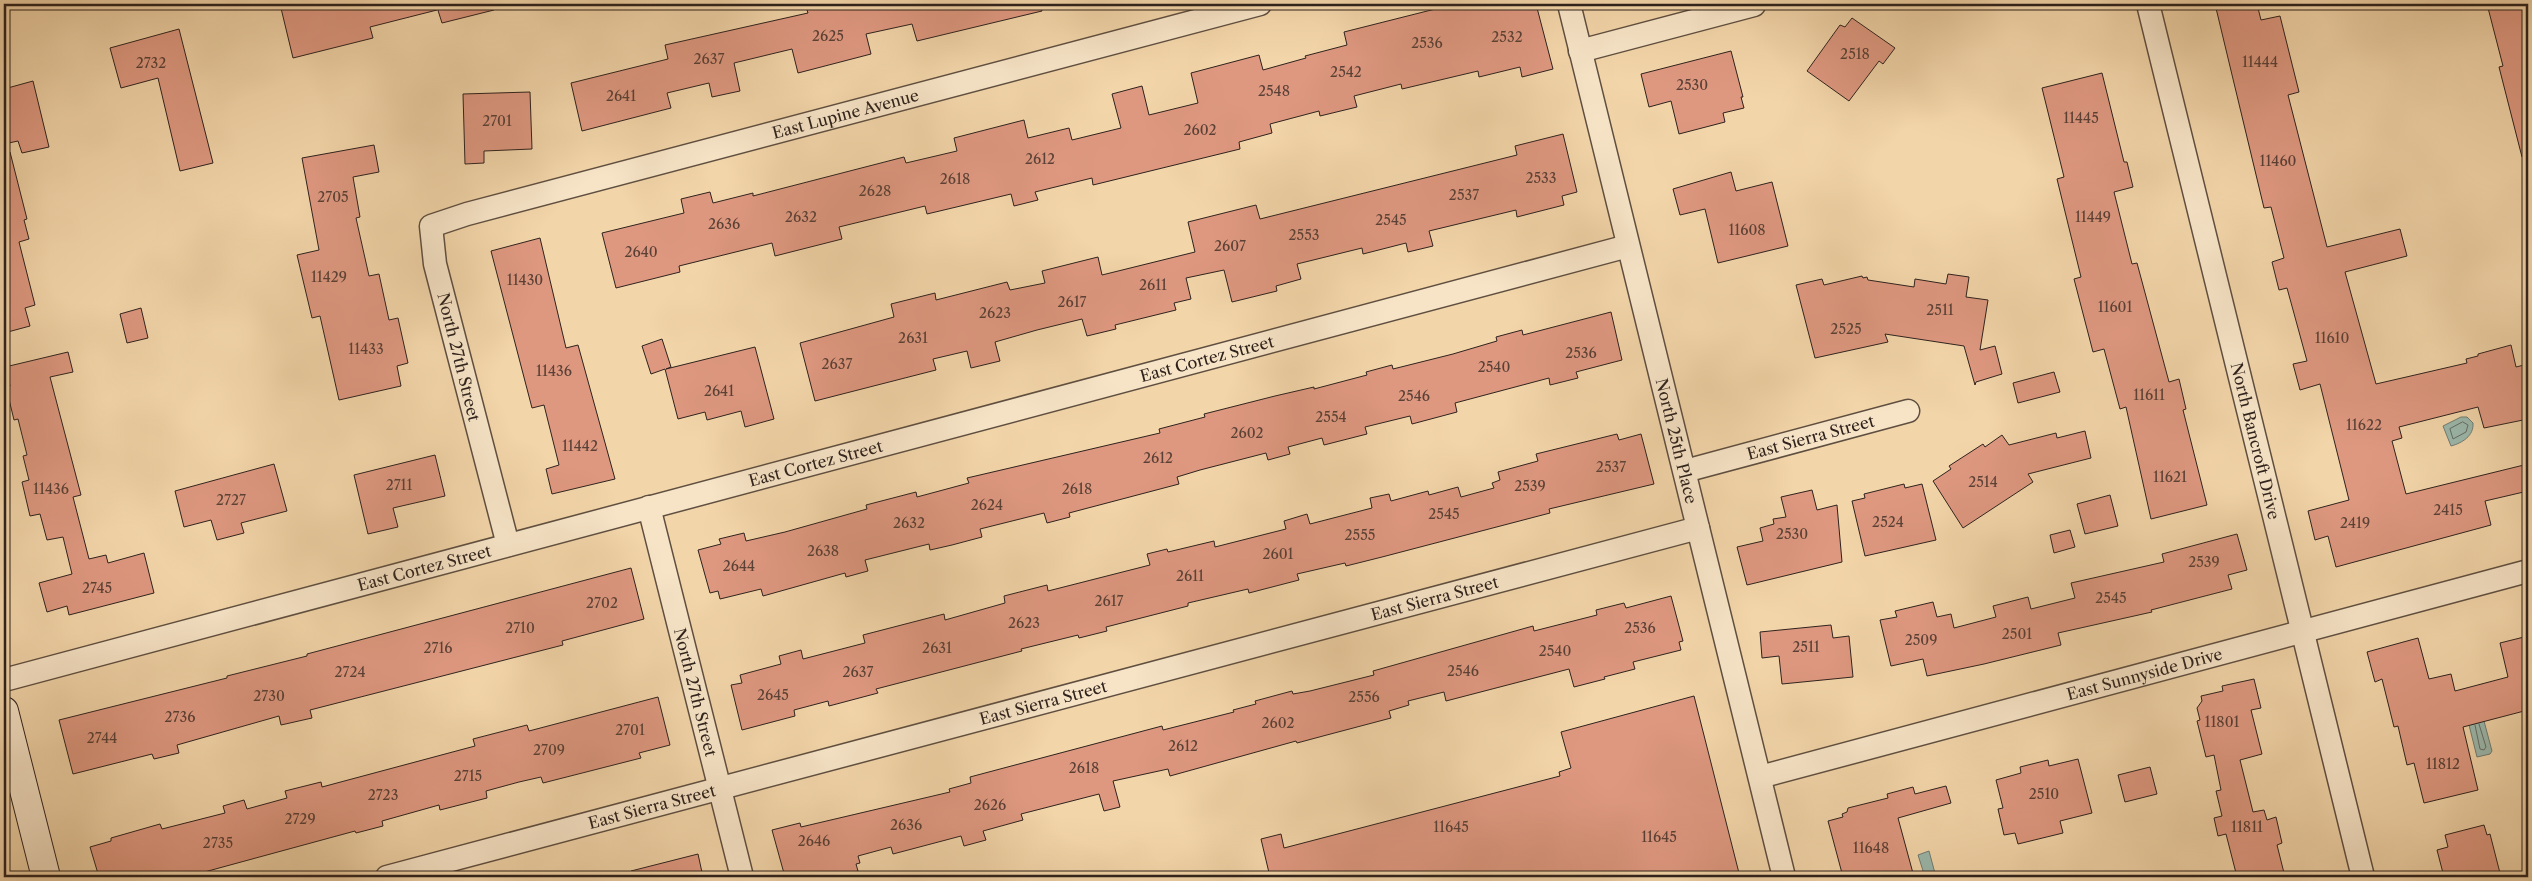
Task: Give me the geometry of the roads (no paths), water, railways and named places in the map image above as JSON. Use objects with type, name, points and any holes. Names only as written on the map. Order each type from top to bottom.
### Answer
[{"type":"street","name":"East Lupine Avenue","points":[[431,226],[467,214],[1260,4]]},
{"type":"street","name":"North 25th Place","points":[[1569,4],[1784,877]]},
{"type":"street","name":"North Bancroft Drive","points":[[2148,4],[2363,877]]},
{"type":"street","points":[[1580,51],[1754,5]]},
{"type":"street","name":"North 27th Street","points":[[431,226],[435,264],[508,545]]},
{"type":"street","name":"East Cortez Street","points":[[4,680],[1628,246]]},
{"type":"street","name":"East Sierra Street","points":[[1685,471],[1908,411]]},
{"type":"street","name":"North 27th Street","points":[[649,507],[742,877]]},
{"type":"street","name":"East Sierra Street","points":[[387,877],[1698,528]]},
{"type":"street","name":"East Sunnyside Drive","points":[[1760,777],[2528,571]]},
{"type":"street","points":[[4,711],[46,877]]},
{"type":"water","points":[[2461,417],[2467,417],[2473,423],[2472,432],[2463,441],[2451,446],[2443,426]]},
{"type":"water","points":[[2484,721],[2492,751],[2490,754],[2477,757],[2469,725]]},
{"type":"water","points":[[1929,851],[1936,877],[1925,877],[1918,855]]}]
